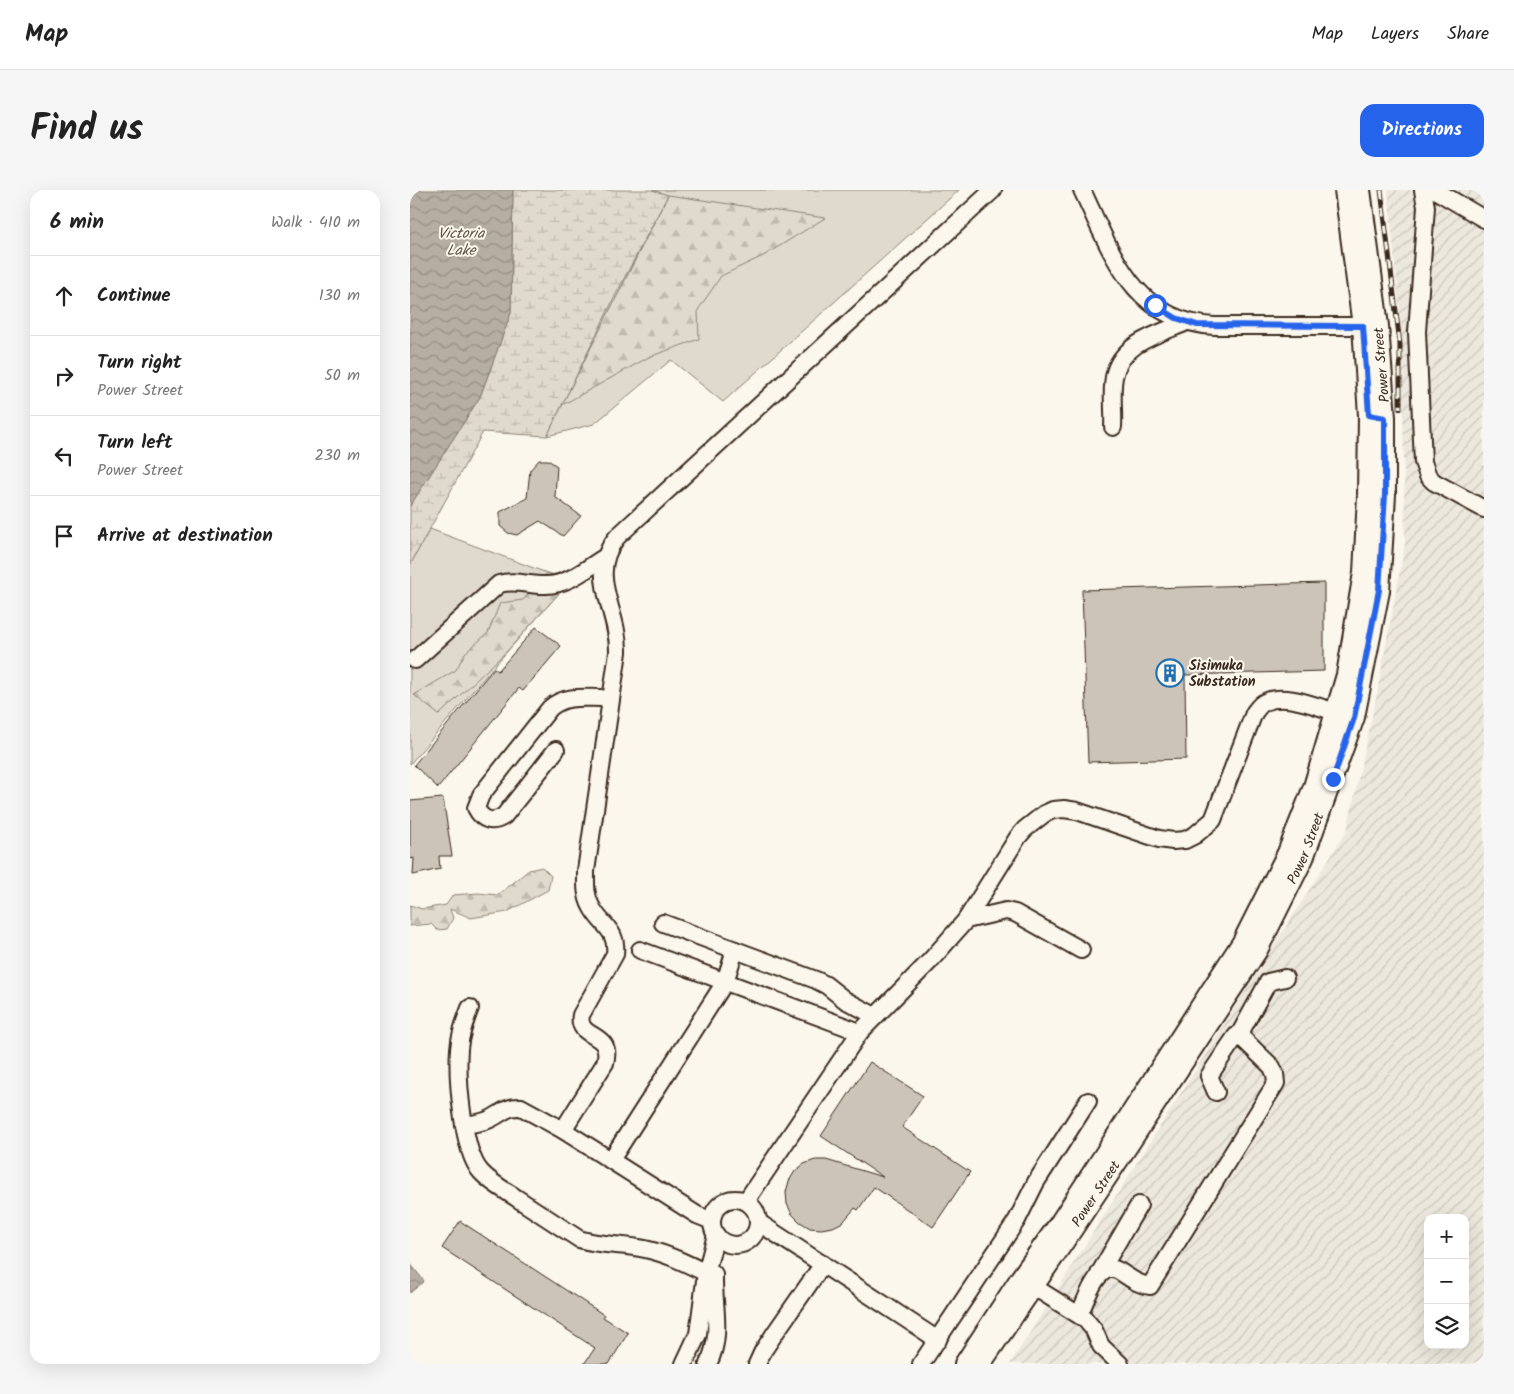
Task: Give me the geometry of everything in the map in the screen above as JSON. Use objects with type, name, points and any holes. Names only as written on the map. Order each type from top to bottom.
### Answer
[{"type":"main road","name":"Power Street","points":[[1345,190],[1370,326]]},
{"type":"main road","name":"Power Street","points":[[965,1364],[1027,1282],[1146,1106],[1257,950],[1296,855],[1345,715],[1379,590],[1385,495],[1377,416],[1360,190]]},
{"type":"main road","name":"Power Street","points":[[981,1364],[1027,1282]]},
{"type":"street","points":[[563,1130],[605,1063],[607,1049],[604,1044],[582,1026],[580,1021],[581,1015],[615,954],[616,946],[614,937],[609,929],[591,907],[586,888],[588,862],[618,652],[617,630],[603,575],[605,557],[617,537],[993,190]]},
{"type":"street","points":[[1082,190],[1121,270],[1130,283],[1166,313],[1197,325],[1370,326]]},
{"type":"street","points":[[1423,190],[1426,207],[1417,332],[1423,462],[1428,476],[1440,486],[1484,509]]},
{"type":"street","points":[[1435,190],[1484,220]]},
{"type":"street","points":[[1114,427],[1114,378],[1118,362],[1129,350],[1142,341],[1187,322]]},
{"type":"street","points":[[415,660],[499,584],[511,581],[546,585],[554,584],[574,577],[605,557]]},
{"type":"street","points":[[556,750],[504,816],[498,820],[490,820],[484,819],[479,814],[476,808],[480,795],[550,708],[557,702],[571,698],[601,698]]},
{"type":"street","points":[[746,1201],[860,1032],[930,961],[966,920],[1018,837],[1029,825],[1044,814],[1053,810],[1064,809],[1159,839],[1185,840],[1195,835],[1213,820],[1254,713],[1263,702],[1275,698],[1288,698],[1345,715]]},
{"type":"street","points":[[966,920],[1006,912],[1015,913],[1081,950]]},
{"type":"street","points":[[663,923],[826,985],[846,1000],[875,1016]]},
{"type":"street","points":[[640,950],[860,1032]]},
{"type":"street","points":[[612,1160],[724,982],[735,950]]},
{"type":"street","points":[[1216,1092],[1209,1076],[1236,1036],[1239,1035],[1268,982],[1285,978]]},
{"type":"street","points":[[470,1008],[462,1030],[459,1047],[464,1125],[474,1163],[480,1171],[496,1184],[579,1239],[592,1244],[644,1249],[671,1257],[710,1275]]},
{"type":"street","points":[[1099,1274],[1108,1269],[1116,1269],[1141,1285],[1150,1286],[1276,1083],[1272,1067],[1239,1035]]},
{"type":"street","points":[[921,1364],[1017,1220],[1036,1182],[1088,1101]]},
{"type":"street","points":[[464,1125],[490,1119],[505,1109],[514,1106],[521,1107],[612,1160],[697,1214],[719,1233],[742,1244],[754,1236],[758,1222],[755,1210],[746,1201],[731,1199],[724,1202],[714,1214],[719,1233],[718,1256],[710,1275],[698,1334],[684,1364]]},
{"type":"street","points":[[1079,1315],[1099,1274],[1139,1205]]},
{"type":"street","points":[[758,1222],[938,1340]]},
{"type":"street","points":[[758,1364],[760,1356],[823,1264]]},
{"type":"street","points":[[708,1364],[713,1355],[716,1339],[716,1310],[710,1275]]},
{"type":"street","points":[[1027,1282],[1085,1319],[1094,1330],[1101,1346],[1120,1364]]},
{"type":"shaded area","points":[[1388,190],[1484,190],[1484,1364],[1010,1364],[1347,830],[1375,703],[1405,544],[1402,338]]},
{"type":"green space","points":[[513,190],[652,190],[668,195],[616,294],[547,436],[483,432],[410,565],[410,506],[480,397],[511,313]]},
{"type":"green space","points":[[652,190],[959,190],[723,402],[671,360],[594,424],[547,436],[667,195]]},
{"type":"green space","points":[[668,195],[825,218],[765,255],[721,276],[698,310],[699,339],[649,357],[562,405]]},
{"type":"green space","points":[[430,529],[547,573],[571,580],[410,764],[410,565]]},
{"type":"green space","points":[[547,573],[571,580],[507,651],[439,715],[414,695],[456,670],[465,653],[488,633],[500,603],[523,600]]},
{"type":"green space","points":[[542,867],[551,876],[548,890],[507,912],[471,918],[450,909],[453,918],[447,929],[437,930],[431,924],[410,926],[410,905],[422,909],[446,905],[453,895],[478,893],[498,895],[529,870]]},
{"type":"water","name":"Victoria Lake","points":[[410,190],[513,190],[511,313],[480,397],[410,506]]},
{"type":"water","points":[[410,1263],[424,1281],[410,1293]]},
{"type":"building","points":[[539,460],[548,460],[557,466],[555,497],[581,516],[563,536],[540,521],[517,535],[508,533],[500,526],[500,512],[527,498],[530,470]]},
{"type":"building","name":"Sisimuka Substation","points":[[1324,583],[1324,671],[1185,675],[1186,759],[1088,762],[1082,590]]},
{"type":"building","points":[[536,627],[561,646],[523,691],[519,688],[438,788],[414,765],[494,668],[498,671]]},
{"type":"building","points":[[443,798],[452,856],[439,856],[440,869],[413,875],[414,858],[410,859],[410,801]]},
{"type":"building","points":[[870,1062],[923,1096],[902,1127],[970,1172],[933,1227],[874,1187],[858,1210],[855,1208],[843,1222],[833,1227],[810,1228],[792,1214],[787,1204],[786,1192],[789,1181],[795,1171],[804,1164],[815,1160],[826,1160],[883,1177],[821,1136]]},
{"type":"building","points":[[460,1221],[604,1315],[603,1317],[628,1333],[609,1364],[584,1364],[595,1348],[442,1248]]},
{"type":"railway","points":[[1381,190],[1400,344],[1400,408]]},
{"type":"place","name":"Sisimuka Substation","points":[[1170,673]]},
{"type":"route","points":[[1155,305],[1176,318],[1197,325],[1363,326],[1369,415],[1385,418],[1385,495],[1379,590],[1354,718],[1333,779]]}]
